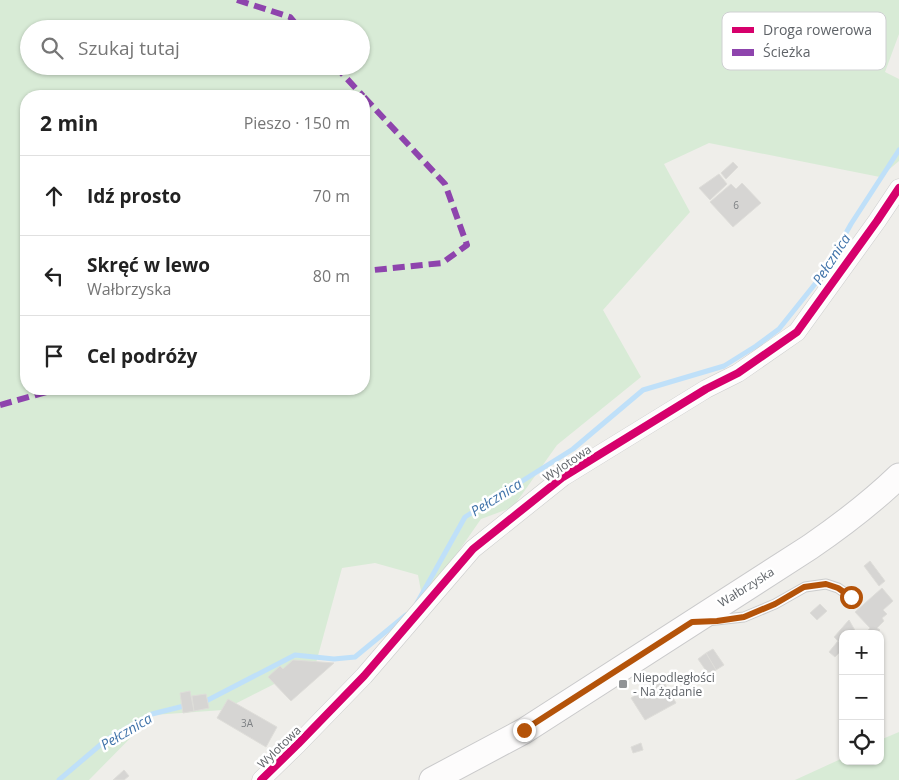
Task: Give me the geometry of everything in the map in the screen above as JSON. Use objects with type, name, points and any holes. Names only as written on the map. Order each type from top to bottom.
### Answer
[{"type":"main road","name":"Wałbrzyska","points":[[432,780],[524,730],[842,525],[870,503],[899,476]]},
{"type":"street","name":"Wylotowa","points":[[261,780],[364,676],[473,549],[563,477],[706,390],[738,374],[797,332],[878,222],[899,188]]},
{"type":"lane","points":[[692,622],[744,617],[775,604],[804,587],[826,584],[838,588],[851,597]]},
{"type":"green space","points":[[0,0],[899,0],[899,34],[886,69],[886,12],[722,12],[722,70],[886,70],[885,72],[899,79],[899,161],[880,177],[709,143],[664,164],[690,212],[603,310],[641,377],[557,445],[513,507],[481,519],[449,565],[424,607],[418,575],[375,563],[342,568],[316,663],[223,710],[153,715],[89,780],[0,780]]},
{"type":"green space","points":[[899,732],[899,780],[795,780],[839,760],[839,765],[884,765],[884,738]]},
{"type":"building","points":[[733,162],[738,167],[726,179],[721,173]]},
{"type":"building","points":[[719,174],[727,184],[710,200],[699,188]]},
{"type":"building","points":[[742,183],[761,203],[733,227],[710,202],[731,184],[736,189]]},
{"type":"building","points":[[870,561],[885,581],[879,586],[864,566]]},
{"type":"building","points":[[882,588],[893,601],[883,610],[887,614],[882,618],[884,621],[877,628],[880,630],[868,630],[870,628],[855,612]]},
{"type":"building","points":[[820,604],[827,611],[817,620],[810,613]]},
{"type":"building","points":[[849,620],[855,630],[840,630]]},
{"type":"building","points":[[839,631],[839,642],[834,637]]},
{"type":"building","points":[[838,641],[839,653],[835,657],[829,652]]},
{"type":"building","points":[[713,649],[724,665],[716,670],[706,653]]},
{"type":"building","points":[[706,653],[716,670],[709,675],[698,659]]},
{"type":"building","points":[[293,660],[334,663],[291,701],[268,677],[280,666],[283,669]]},
{"type":"building","points":[[661,677],[676,703],[645,720],[631,698]]},
{"type":"building","points":[[190,691],[194,711],[183,713],[180,693]]},
{"type":"building","points":[[206,694],[209,708],[194,711],[192,696]]},
{"type":"building","points":[[228,699],[277,727],[266,747],[217,718]]},
{"type":"building","points":[[641,743],[643,750],[633,753],[631,747]]},
{"type":"building","points":[[124,770],[129,776],[124,780],[113,780]]},
{"type":"waterway","name":"Pełcznica","points":[[417,603],[465,517],[573,449],[643,390],[724,366],[779,329],[823,274],[851,224],[899,150]]},
{"type":"waterway","name":"Pełcznica","points":[[201,702],[295,655],[334,659],[355,657],[406,615]]},
{"type":"waterway","name":"Pełcznica","points":[[59,780],[106,740],[152,714],[188,705]]},
{"type":"marked path","points":[[237,0],[290,17],[292,20]]},
{"type":"marked path","points":[[343,75],[357,90]]},
{"type":"marked path","points":[[370,103],[445,184],[467,245],[442,263],[370,270]]},
{"type":"marked path","points":[[0,405],[36,395]]},
{"type":"cycle path","points":[[261,780],[364,676],[473,549],[563,477],[706,389],[738,373],[797,332],[899,188]]},
{"type":"place","name":"Niepodległości - Na żądanie","points":[[623,684]]},
{"type":"route","points":[[524,730],[692,622],[744,617],[775,604],[804,587],[826,584],[838,588],[851,597]]}]
